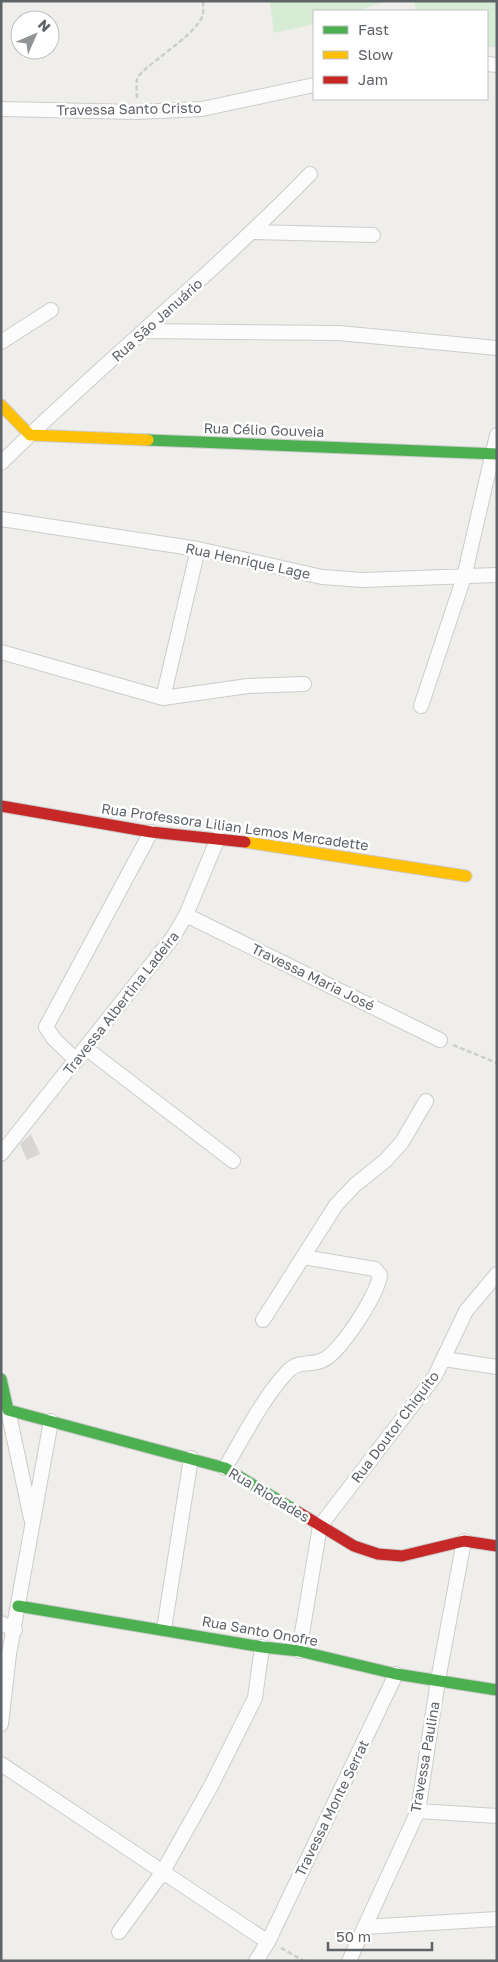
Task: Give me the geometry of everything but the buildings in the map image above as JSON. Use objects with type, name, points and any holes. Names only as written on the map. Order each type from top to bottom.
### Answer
[{"type":"street","name":"Travessa Santo Cristo","points":[[1,109],[136,112],[202,109],[313,85]]},
{"type":"street","name":"Rua São Januário","points":[[1,463],[254,232],[310,174]]},
{"type":"street","points":[[254,232],[373,235]]},
{"type":"street","points":[[1,342],[51,310]]},
{"type":"street","points":[[144,331],[339,333],[497,348]]},
{"type":"street","points":[[1,405],[30,435]]},
{"type":"street","name":"Rua Célio Gouveia","points":[[30,435],[494,454]]},
{"type":"street","points":[[421,706],[464,577],[497,435]]},
{"type":"street","name":"Rua Henrique Lage","points":[[1,519],[198,549],[322,577],[363,580],[497,575]]},
{"type":"street","points":[[163,698],[198,549]]},
{"type":"street","points":[[1,652],[163,698],[248,686],[304,684]]},
{"type":"street","name":"Rua Professora Lilian Lemos Mercadette","points":[[1,806],[151,832],[218,838],[466,876]]},
{"type":"street","points":[[78,1061],[54,1040],[46,1027],[151,832]]},
{"type":"street","name":"Travessa Albertina Ladeira","points":[[1,1154],[78,1061],[174,937],[186,915],[218,838]]},
{"type":"street","name":"Travessa Maria José","points":[[186,915],[440,1040]]},
{"type":"street","points":[[87,1049],[233,1161]]},
{"type":"street","points":[[263,1320],[336,1205],[355,1185],[386,1160],[402,1142],[426,1101]]},
{"type":"street","points":[[225,1468],[259,1409],[287,1372],[300,1364],[323,1360],[330,1355],[355,1324],[373,1297],[379,1283],[380,1275],[375,1269],[303,1257]]},
{"type":"street","name":"Rua Doutor Chiquito","points":[[320,1526],[435,1376],[444,1359],[453,1334],[466,1311],[497,1274]]},
{"type":"street","points":[[444,1359],[497,1367]]},
{"type":"street","points":[[1,1379],[32,1524]]},
{"type":"street","name":"Rua Riodades","points":[[8,1410],[225,1468],[354,1546],[378,1554],[402,1556],[464,1541],[497,1546]]},
{"type":"street","points":[[1,1724],[5,1652],[15,1630],[51,1421]]},
{"type":"street","points":[[164,1629],[191,1458]]},
{"type":"street","points":[[299,1651],[320,1526]]},
{"type":"street","name":"Travessa Paulina","points":[[349,1961],[418,1811],[438,1680],[464,1541]]},
{"type":"street","name":"Rua Santo Onofre","points":[[18,1606],[164,1629],[262,1647],[299,1651],[396,1674],[497,1690]]},
{"type":"street","points":[[1,1622],[15,1630]]},
{"type":"street","points":[[119,1932],[162,1873],[211,1786],[255,1698],[262,1647]]},
{"type":"street","name":"Travessa Monte Serrat","points":[[256,1961],[268,1942],[396,1674]]},
{"type":"street","points":[[1,1764],[268,1942]]},
{"type":"street","points":[[418,1811],[497,1816]]},
{"type":"street","points":[[364,1927],[497,1919]]},
{"type":"path","points":[[136,112],[138,78],[142,71],[173,48],[194,27],[202,17],[203,1]]},
{"type":"path","points":[[440,1040],[497,1062]]},
{"type":"path","points":[[268,1942],[304,1961]]},
{"type":"green space","points":[[270,1],[385,1],[361,10],[313,10],[313,24],[274,33]]},
{"type":"green space","points":[[414,1],[497,1],[497,47],[488,47],[488,10],[416,10]]},
{"type":"traffic: fast","points":[[148,440],[497,454]]},
{"type":"traffic: fast","points":[[1,1379],[8,1410],[225,1468],[298,1512]]},
{"type":"traffic: fast","points":[[18,1606],[262,1647],[299,1651],[396,1674],[497,1690]]},
{"type":"traffic: slow","points":[[1,405],[30,435],[148,440]]},
{"type":"traffic: slow","points":[[245,842],[466,876]]},
{"type":"traffic: jam","points":[[1,806],[151,832],[245,842]]},
{"type":"traffic: jam","points":[[298,1512],[354,1546],[378,1554],[402,1556],[464,1541],[497,1546]]}]
